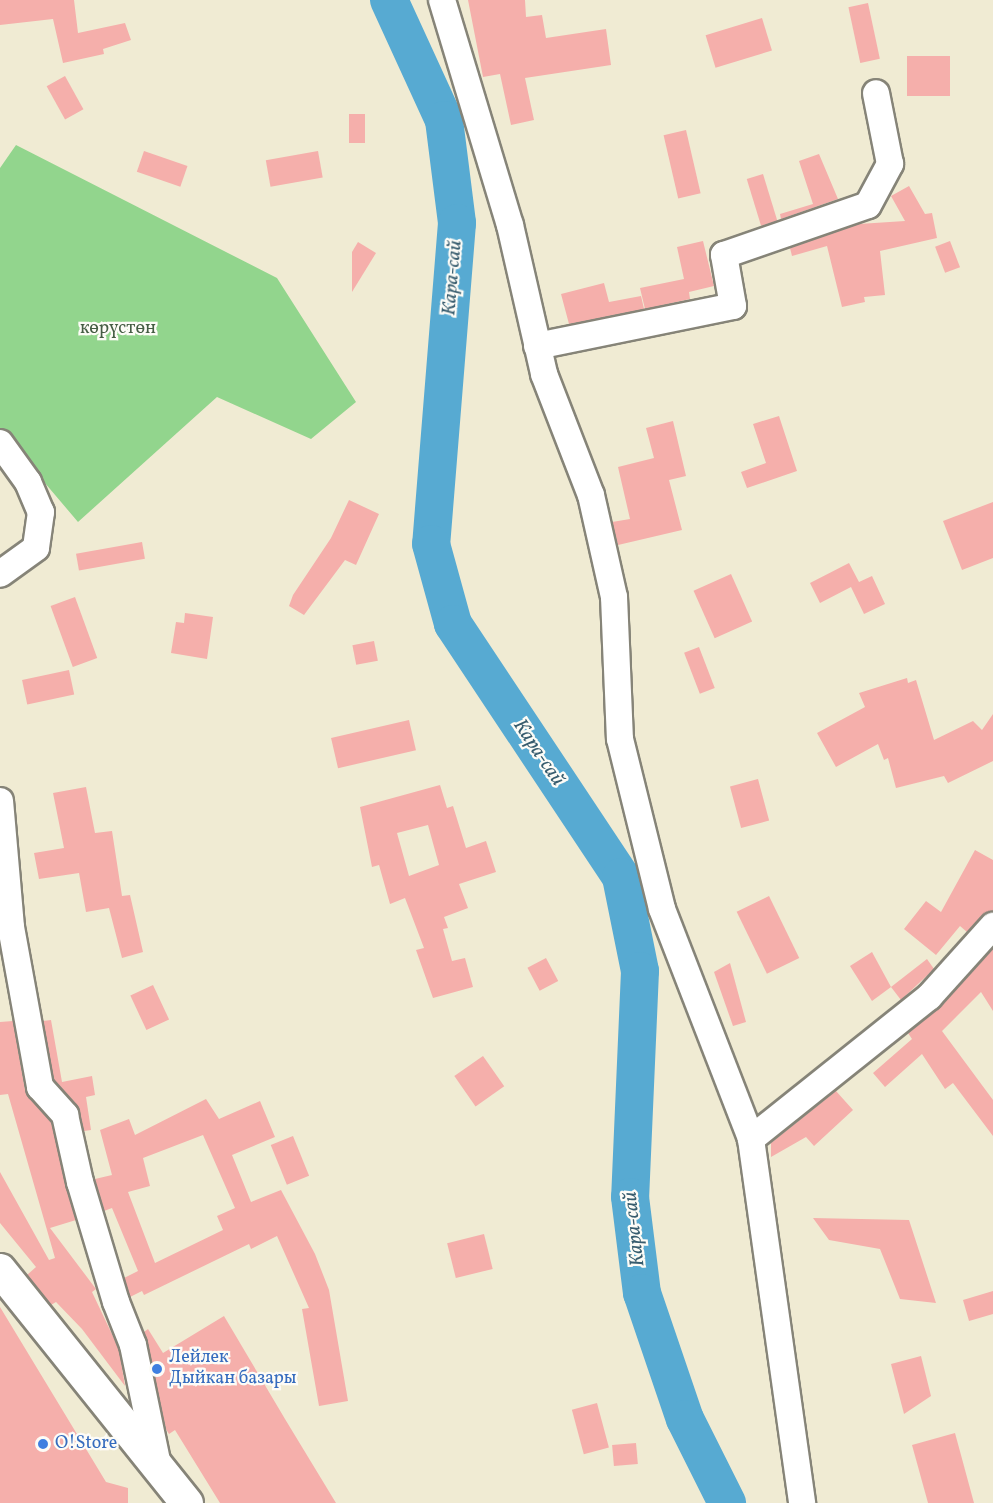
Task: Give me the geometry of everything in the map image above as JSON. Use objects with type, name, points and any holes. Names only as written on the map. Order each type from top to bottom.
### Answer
[{"type":"main road","points":[[0,1270],[182,1501]]},
{"type":"street","points":[[442,0],[510,225],[544,374],[591,495],[614,597],[620,739],[662,909],[751,1139],[802,1503]]},
{"type":"street","points":[[537,346],[734,306],[724,255],[868,205],[890,164],[876,93]]},
{"type":"street","points":[[0,443],[28,482],[41,512],[36,548],[0,574]]},
{"type":"street","points":[[0,801],[11,927],[40,1087],[65,1115],[80,1182],[116,1302],[133,1345],[160,1472]]},
{"type":"street","points":[[751,1139],[929,997],[993,926]]},
{"type":"green space","name":"көрүстөн","points":[[16,145],[277,278],[356,402],[311,439],[217,397],[78,522],[0,430],[0,168]]},
{"type":"building","points":[[0,0],[74,0],[78,33],[125,23],[131,40],[103,49],[104,54],[63,63],[53,19],[0,25]]},
{"type":"building","points":[[468,0],[525,0],[526,17],[542,15],[546,38],[606,29],[611,65],[525,78],[534,120],[511,125],[500,74],[483,77]]},
{"type":"building","points":[[868,3],[880,59],[860,63],[848,7]]},
{"type":"building","points":[[762,18],[772,51],[716,68],[706,35]]},
{"type":"building","points":[[907,56],[950,56],[950,96],[907,96]]},
{"type":"building","points":[[65,76],[83,109],[65,119],[47,86]]},
{"type":"building","points":[[349,114],[365,114],[365,143],[349,143]]},
{"type":"building","points":[[686,130],[701,193],[678,199],[664,135]]},
{"type":"building","points":[[144,151],[187,166],[180,187],[137,172]]},
{"type":"building","points":[[318,151],[323,178],[270,187],[266,160]]},
{"type":"building","points":[[819,154],[838,199],[781,219],[780,214],[813,204],[799,161]]},
{"type":"building","points":[[763,174],[777,221],[761,226],[747,179]]},
{"type":"building","points":[[909,186],[925,214],[932,213],[937,238],[880,251],[885,295],[864,297],[865,302],[842,307],[827,246],[792,256],[790,248],[859,224],[905,221],[891,196]]},
{"type":"building","points":[[703,241],[714,286],[689,292],[690,299],[645,309],[640,288],[684,279],[677,247]]},
{"type":"building","points":[[950,241],[960,267],[945,273],[935,247]]},
{"type":"building","points":[[358,242],[376,253],[352,292],[352,252]]},
{"type":"building","points":[[604,283],[609,302],[641,296],[644,309],[569,324],[561,294]]},
{"type":"building","points":[[779,416],[797,471],[747,488],[741,472],[766,463],[753,424]]},
{"type":"building","points":[[673,421],[686,476],[669,480],[682,530],[618,545],[612,522],[630,519],[618,467],[654,458],[646,428]]},
{"type":"building","points":[[349,500],[379,514],[356,565],[345,560],[304,615],[289,606],[293,595],[331,538]]},
{"type":"building","points":[[993,502],[993,558],[962,570],[943,521]]},
{"type":"building","points":[[142,542],[145,559],[79,570],[76,554]]},
{"type":"building","points":[[849,563],[859,582],[872,576],[885,604],[864,614],[851,587],[820,603],[810,583]]},
{"type":"building","points":[[731,574],[752,622],[715,638],[694,591]]},
{"type":"building","points":[[75,597],[97,658],[73,667],[51,606]]},
{"type":"building","points":[[185,613],[213,617],[207,659],[171,653],[176,622],[184,623]]},
{"type":"building","points":[[374,641],[378,661],[356,665],[352,645]]},
{"type":"building","points":[[699,647],[715,688],[700,694],[684,653]]},
{"type":"building","points":[[69,670],[74,694],[27,704],[22,680]]},
{"type":"building","points":[[907,678],[908,683],[916,680],[934,740],[973,721],[982,730],[993,714],[993,761],[948,783],[944,776],[896,788],[888,758],[884,760],[878,744],[836,767],[817,733],[865,707],[859,693]]},
{"type":"building","points":[[409,720],[416,750],[338,768],[331,738]]},
{"type":"building","points":[[758,779],[769,821],[741,828],[730,787]]},
{"type":"building","points":[[440,785],[447,808],[453,806],[466,848],[486,841],[496,872],[459,884],[468,908],[444,917],[448,928],[443,929],[452,961],[465,958],[473,987],[433,998],[416,950],[424,948],[405,898],[390,904],[379,865],[372,867],[360,807]],"holes":[[[428,825],[439,865],[409,876],[397,833]]]},
{"type":"building","points":[[86,787],[95,833],[112,831],[122,896],[130,895],[143,952],[122,958],[109,908],[86,912],[79,873],[39,879],[34,853],[64,848],[53,793]]},
{"type":"building","points":[[975,850],[993,860],[993,911],[982,916],[967,932],[960,926],[936,955],[904,929],[926,901],[941,912]]},
{"type":"building","points":[[769,896],[799,958],[767,974],[737,912]]},
{"type":"building","points":[[993,948],[993,1011],[981,992],[942,1031],[993,1100],[993,1136],[953,1083],[945,1089],[922,1054],[885,1087],[873,1073],[912,1039],[908,1033],[940,1007]]},
{"type":"building","points":[[872,952],[891,987],[872,1001],[850,966]]},
{"type":"building","points":[[546,958],[558,981],[540,991],[527,968]]},
{"type":"building","points":[[927,959],[934,969],[901,1000],[891,987]]},
{"type":"building","points":[[730,963],[746,1022],[733,1026],[714,972]]},
{"type":"building","points":[[153,985],[169,1019],[146,1030],[130,996]]},
{"type":"building","points":[[51,1020],[62,1082],[92,1076],[95,1095],[86,1097],[91,1130],[84,1131],[77,1105],[54,1080],[43,1021]]},
{"type":"building","points":[[13,1021],[25,1090],[51,1122],[76,1220],[50,1228],[96,1289],[92,1292],[119,1349],[125,1386],[82,1329],[56,1302],[51,1305],[27,1275],[36,1267],[0,1223],[0,1172],[49,1260],[55,1258],[8,1094],[0,1095],[0,1022]]},
{"type":"building","points":[[483,1056],[504,1086],[476,1106],[454,1076]]},
{"type":"building","points":[[836,1091],[853,1110],[814,1146],[806,1137],[771,1157],[771,1143]]},
{"type":"building","points":[[206,1099],[219,1119],[260,1101],[275,1137],[232,1155],[251,1202],[281,1190],[315,1254],[329,1290],[348,1401],[319,1406],[302,1309],[309,1308],[277,1236],[251,1249],[249,1244],[144,1295],[142,1291],[130,1297],[124,1278],[138,1271],[112,1208],[104,1211],[95,1179],[112,1175],[100,1130],[129,1119],[135,1135]],"holes":[[[203,1135],[235,1208],[217,1216],[223,1230],[155,1263],[128,1192],[150,1186],[143,1158]]]},
{"type":"building","points":[[293,1136],[309,1176],[287,1185],[271,1145]]},
{"type":"building","points":[[813,1218],[909,1220],[936,1303],[900,1299],[880,1249],[829,1240]]},
{"type":"building","points":[[484,1234],[493,1269],[456,1278],[447,1243]]},
{"type":"building","points":[[993,1291],[993,1314],[969,1321],[963,1300]]},
{"type":"building","points":[[0,1307],[106,1482],[128,1488],[128,1503],[0,1503]]},
{"type":"building","points":[[224,1316],[336,1503],[220,1503],[175,1430],[169,1434],[166,1429],[144,1332],[148,1329],[163,1353]]},
{"type":"building","points":[[921,1356],[931,1396],[904,1414],[891,1364]]},
{"type":"building","points":[[597,1403],[609,1447],[584,1454],[572,1410]]},
{"type":"building","points":[[955,1433],[974,1503],[928,1503],[912,1445]]},
{"type":"building","points":[[636,1443],[638,1464],[614,1466],[612,1445]]},
{"type":"waterway","name":"Кара-сай","points":[[389,0],[444,120],[457,223],[431,544],[453,624],[621,877],[640,971],[630,1197],[642,1293],[685,1419],[727,1503]]},
{"type":"place","name":"Лейлек Дыйкан базары","points":[[157,1369]]},
{"type":"place","name":"O!Store","points":[[43,1444]]}]
